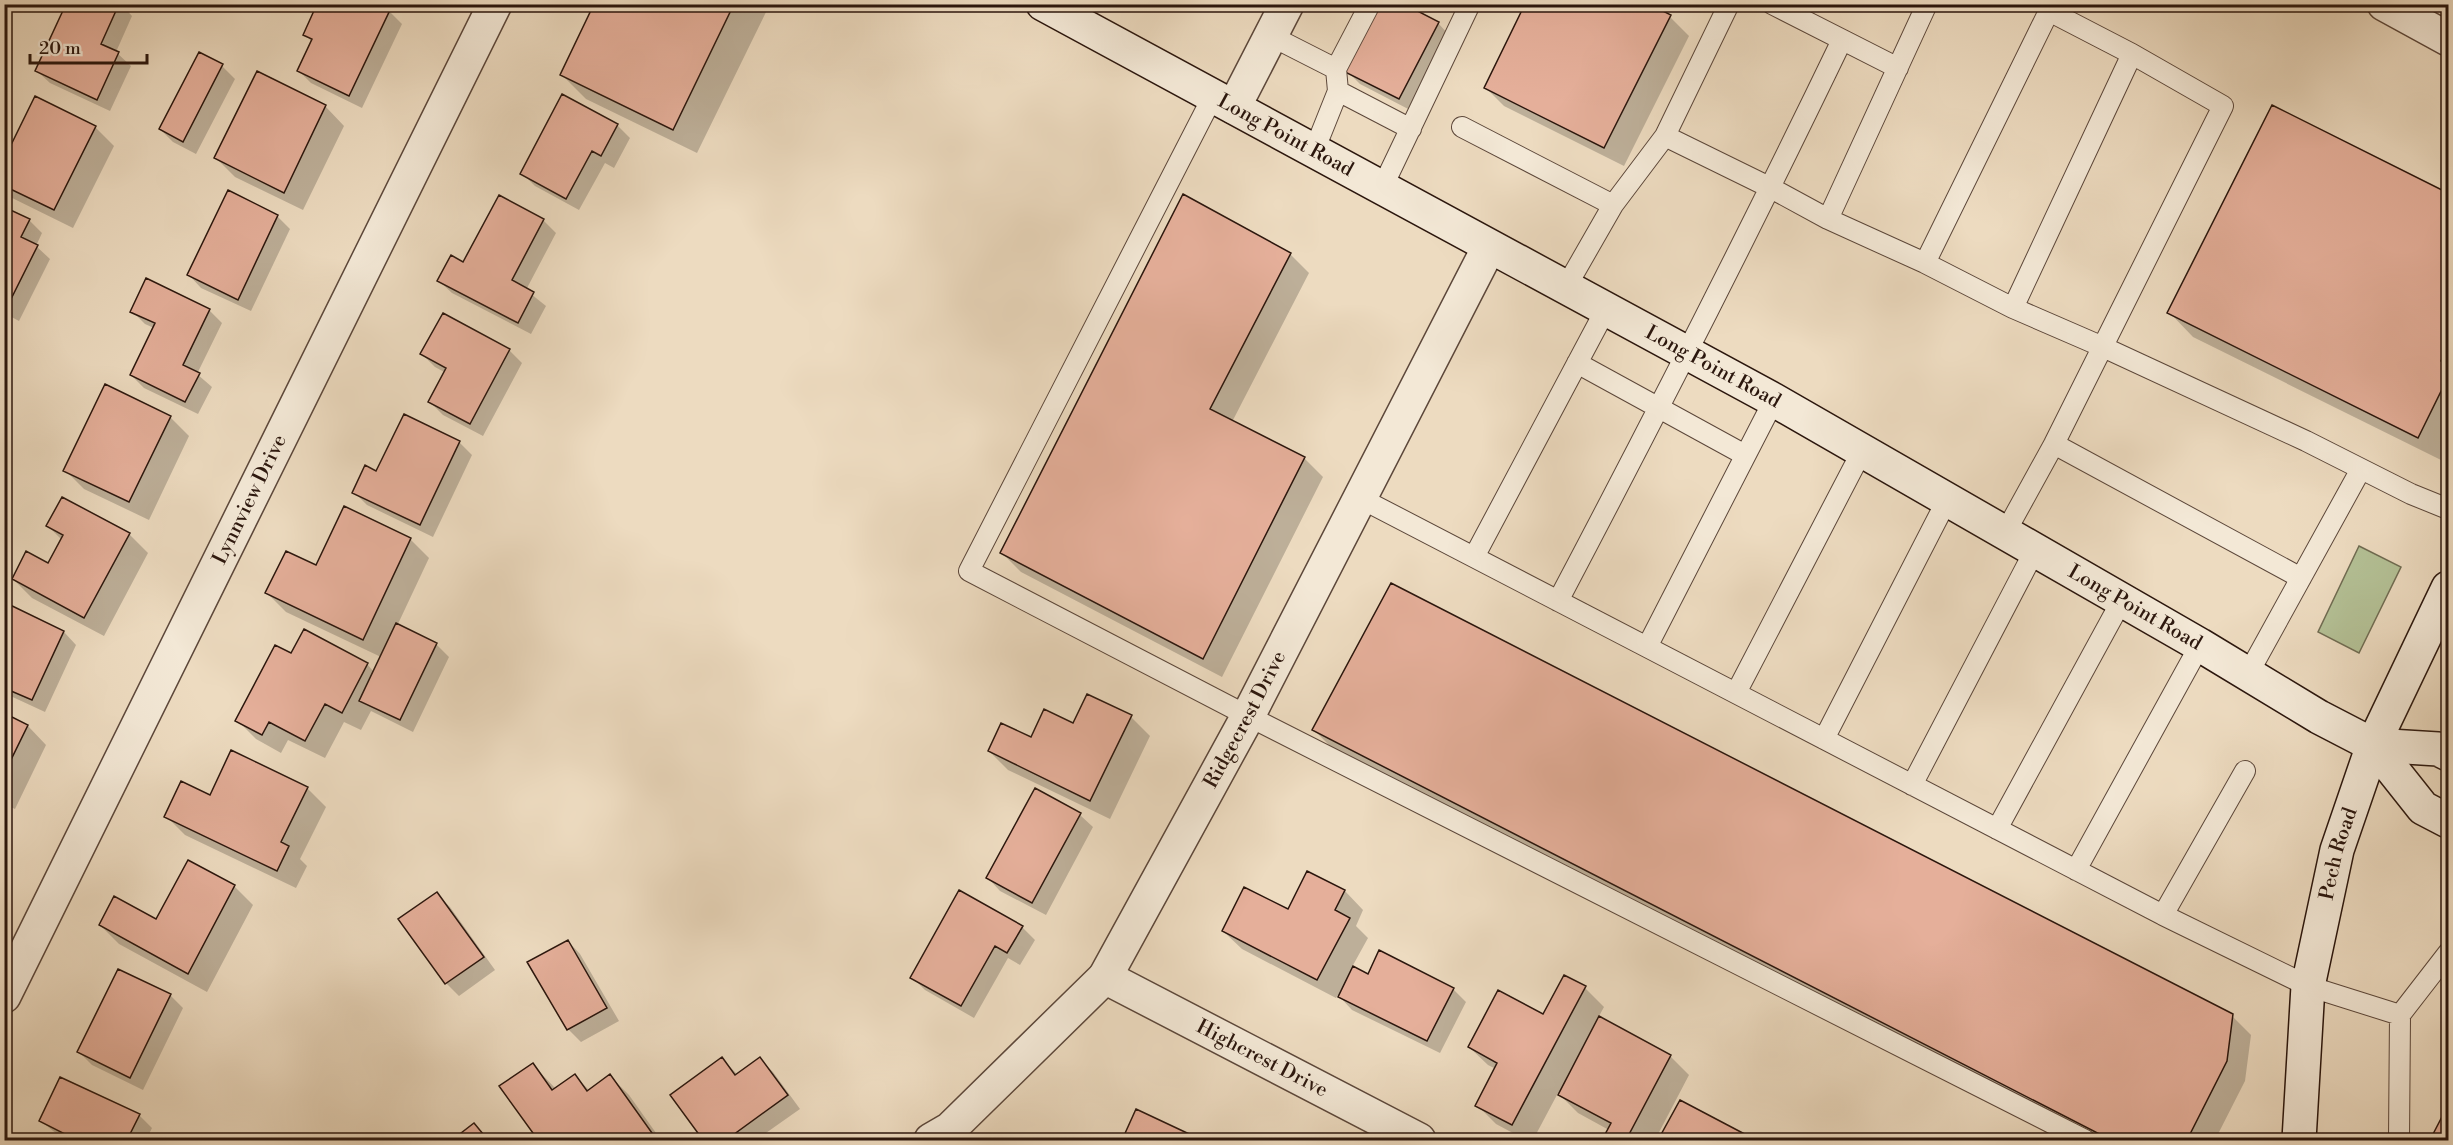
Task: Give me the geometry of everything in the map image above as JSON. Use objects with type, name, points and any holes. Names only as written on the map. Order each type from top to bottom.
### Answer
[{"type":"street","name":"Lynnview Drive","points":[[4,996],[495,4]]},
{"type":"street","name":"Long Point Road","points":[[1043,4],[1774,400],[2200,645],[2319,717],[2373,746],[2423,808],[2448,821]]},
{"type":"street","points":[[1223,102],[1271,36],[1287,4]]},
{"type":"street","points":[[2384,4],[2448,39]]},
{"type":"street","name":"Ridgecrest Drive","points":[[931,1140],[950,1129],[1105,977],[1248,716],[1489,247]]},
{"type":"street","name":"Pech Road","points":[[2299,1140],[2308,986],[2337,850],[2373,746],[2448,588]]},
{"type":"street","name":"Long Point Road","points":[[2373,746],[2438,749],[2448,754]]},
{"type":"street","name":"Highcrest Drive","points":[[1105,977],[1419,1140]]},
{"type":"lane","points":[[1314,151],[1338,91],[1336,69],[1370,4]]},
{"type":"lane","points":[[1382,188],[1470,4]]},
{"type":"lane","points":[[1566,287],[1613,205],[1665,136],[1729,4]]},
{"type":"lane","points":[[1772,4],[1898,68]]},
{"type":"lane","points":[[1828,219],[1927,4]]},
{"type":"lane","points":[[1924,263],[2043,8],[2132,54],[2223,106],[2054,444],[2005,533]]},
{"type":"lane","points":[[1271,36],[1336,69]]},
{"type":"lane","points":[[1558,601],[1771,188],[1842,40]]},
{"type":"lane","points":[[2013,308],[2132,54]]},
{"type":"lane","points":[[1338,91],[1411,129]]},
{"type":"lane","points":[[1223,102],[969,571],[1248,716],[2085,1140]]},
{"type":"lane","points":[[1462,127],[1613,205]]},
{"type":"lane","points":[[1665,136],[1828,219],[1924,263],[2013,308],[2103,347],[2306,441],[2411,494],[2448,509]]},
{"type":"lane","points":[[1474,557],[1606,309]]},
{"type":"lane","points":[[1577,363],[1745,455]]},
{"type":"lane","points":[[1647,647],[1774,400]]},
{"type":"lane","points":[[2054,444],[2301,578]]},
{"type":"lane","points":[[1736,693],[1862,451]]},
{"type":"lane","points":[[2248,674],[2361,469]]},
{"type":"lane","points":[[1360,498],[2163,915],[2308,986],[2400,1014]]},
{"type":"lane","points":[[1824,739],[1947,500]]},
{"type":"lane","points":[[1912,785],[2035,550]]},
{"type":"lane","points":[[1997,829],[2122,600]]},
{"type":"lane","points":[[2076,870],[2200,645]]},
{"type":"lane","points":[[2163,915],[2245,771]]},
{"type":"lane","points":[[2399,1140],[2400,1014],[2448,953]]},
{"type":"green space","points":[[2359,546],[2401,567],[2359,653],[2318,632]]},
{"type":"building","points":[[66,4],[119,4],[101,44],[119,52],[97,100],[35,71]]},
{"type":"building","points":[[317,4],[378,4],[390,10],[349,96],[297,71],[312,39],[303,35]]},
{"type":"building","points":[[594,4],[734,4],[673,130],[560,75]]},
{"type":"building","points":[[1380,4],[1404,4],[1439,22],[1399,99],[1345,72]]},
{"type":"building","points":[[1525,4],[1649,4],[1671,15],[1604,148],[1484,88]]},
{"type":"building","points":[[199,52],[223,64],[183,142],[159,129]]},
{"type":"building","points":[[257,71],[326,105],[284,193],[214,158]]},
{"type":"building","points":[[562,94],[618,124],[601,156],[592,151],[566,199],[520,174]]},
{"type":"building","points":[[35,96],[96,126],[54,210],[4,186],[4,149],[8,151]]},
{"type":"building","points":[[2272,105],[2448,193],[2448,346],[2441,361],[2448,365],[2448,377],[2418,438],[2167,313]]},
{"type":"building","points":[[228,190],[278,215],[238,300],[187,275]]},
{"type":"building","points":[[1183,194],[1291,253],[1210,409],[1305,457],[1203,659],[1000,553]]},
{"type":"building","points":[[499,195],[544,219],[512,280],[534,292],[518,323],[437,281],[451,255],[463,262]]},
{"type":"building","points":[[4,207],[30,219],[21,237],[38,245],[6,309],[4,308]]},
{"type":"building","points":[[146,278],[210,309],[183,365],[200,373],[185,402],[130,375],[155,323],[130,312]]},
{"type":"building","points":[[443,313],[510,349],[470,424],[428,402],[446,368],[420,354]]},
{"type":"building","points":[[105,384],[171,416],[129,502],[63,471]]},
{"type":"building","points":[[404,414],[460,441],[420,525],[352,493],[365,465],[376,471]]},
{"type":"building","points":[[62,497],[130,533],[84,618],[12,579],[26,551],[48,563],[63,535],[46,526]]},
{"type":"building","points":[[344,506],[411,538],[363,640],[265,593],[286,551],[316,565]]},
{"type":"building","points":[[1391,583],[2233,1014],[2227,1061],[2187,1140],[2111,1140],[1312,730]]},
{"type":"building","points":[[4,602],[64,631],[32,700],[4,688]]},
{"type":"building","points":[[396,623],[437,643],[400,720],[359,701]]},
{"type":"building","points":[[304,629],[368,663],[342,713],[325,704],[305,741],[269,722],[262,735],[235,721],[275,645],[291,653]]},
{"type":"building","points":[[1087,694],[1132,715],[1090,801],[988,751],[1001,723],[1031,737],[1044,709],[1073,723]]},
{"type":"building","points":[[4,713],[28,725],[4,774]]},
{"type":"building","points":[[231,750],[308,787],[281,842],[289,846],[277,871],[164,817],[181,781],[210,795]]},
{"type":"building","points":[[1035,788],[1081,813],[1032,903],[986,878]]},
{"type":"building","points":[[188,860],[235,885],[188,974],[99,925],[114,896],[156,919]]},
{"type":"building","points":[[1307,871],[1345,890],[1335,910],[1350,918],[1317,980],[1222,931],[1244,887],[1288,909]]},
{"type":"building","points":[[959,890],[1023,926],[1007,953],[995,946],[961,1006],[910,978]]},
{"type":"building","points":[[437,892],[484,957],[445,984],[398,919]]},
{"type":"building","points":[[568,940],[607,1008],[567,1030],[527,962]]},
{"type":"building","points":[[1379,950],[1454,988],[1427,1041],[1338,997],[1353,966],[1368,974]]},
{"type":"building","points":[[118,969],[171,994],[130,1078],[77,1052]]},
{"type":"building","points":[[1564,975],[1586,986],[1512,1125],[1475,1106],[1497,1063],[1468,1047],[1498,990],[1543,1014]]},
{"type":"building","points":[[1599,1016],[1671,1055],[1626,1140],[1602,1140],[1611,1123],[1558,1095]]},
{"type":"building","points":[[722,1057],[735,1075],[760,1057],[788,1095],[726,1140],[703,1140],[670,1095]]},
{"type":"building","points":[[533,1063],[552,1090],[575,1074],[587,1091],[610,1074],[657,1140],[538,1140],[499,1086]]},
{"type":"building","points":[[60,1077],[140,1114],[127,1140],[62,1140],[65,1134],[39,1121]]},
{"type":"building","points":[[1680,1100],[1756,1140],[1658,1140]]},
{"type":"building","points":[[2448,1105],[2448,1140],[2430,1140]]},
{"type":"building","points":[[1136,1109],[1202,1140],[1122,1140]]},
{"type":"building","points":[[474,1123],[488,1140],[452,1140]]}]
